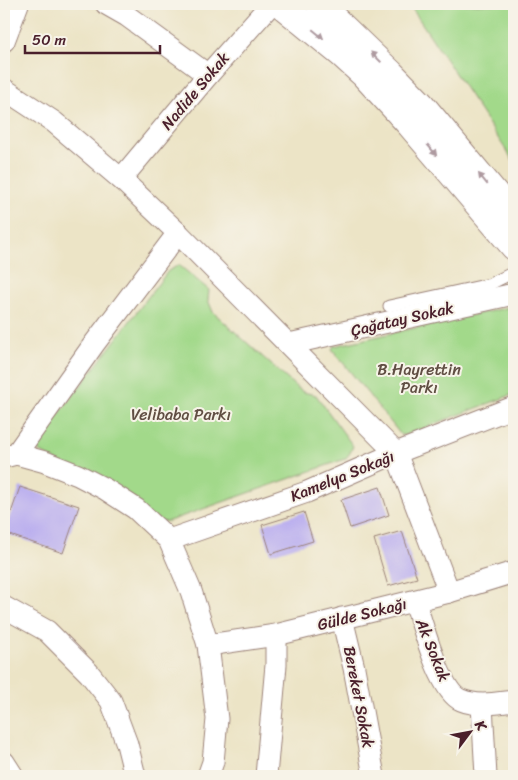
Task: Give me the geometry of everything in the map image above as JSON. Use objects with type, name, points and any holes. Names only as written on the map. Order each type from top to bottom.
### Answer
[{"type":"street","points":[[4,40],[18,4]]},
{"type":"street","points":[[106,4],[127,16],[208,75]]},
{"type":"street","name":"Nadide Sokak","points":[[121,179],[208,75],[271,4]]},
{"type":"street","points":[[280,4],[342,54],[364,75],[513,244]]},
{"type":"street","points":[[319,4],[422,105],[514,216]]},
{"type":"street","points":[[4,89],[54,122],[121,179],[178,233],[396,454],[449,592]]},
{"type":"street","points":[[178,233],[10,455],[45,462],[106,489],[136,509],[169,540],[191,591],[208,645],[217,719],[213,762],[208,776]]},
{"type":"street","name":"Çağatay Sokak","points":[[289,344],[514,294]]},
{"type":"street","name":"Kamelya Sokağı","points":[[169,540],[307,492],[514,407]]},
{"type":"street","name":"Gülde Sokağı","points":[[208,645],[276,635],[449,592],[514,572]]},
{"type":"street","name":"Ak Sokak","points":[[415,601],[433,657],[443,681],[459,700],[482,705],[514,701]]},
{"type":"street","points":[[4,607],[47,631],[89,673],[111,701],[127,744],[135,776]]},
{"type":"street","name":"Bereket Sokak","points":[[342,618],[354,668],[374,776]]},
{"type":"street","points":[[266,776],[276,674],[276,635]]},
{"type":"street","points":[[482,705],[486,776]]},
{"type":"street","points":[[4,762],[13,776]]},
{"type":"lane","points":[[389,306],[490,284],[514,272]]},
{"type":"green space","points":[[409,4],[514,4],[514,162]]},
{"type":"green space","name":"Velibaba Parkı","points":[[179,265],[209,290],[208,300],[213,312],[295,386],[303,392],[316,395],[353,446],[345,459],[162,522],[39,451],[37,446],[43,435],[168,271]]},
{"type":"green space","name":"B.Hayrettin Parkı","points":[[514,306],[514,394],[405,435],[401,435],[332,349],[334,346]]},
{"type":"building","points":[[20,487],[79,506],[63,553],[4,533]]},
{"type":"building","points":[[380,487],[389,515],[350,528],[341,500]]},
{"type":"building","points":[[304,512],[313,541],[271,554],[262,525]]},
{"type":"building","points":[[402,531],[417,578],[388,586],[374,539]]}]
